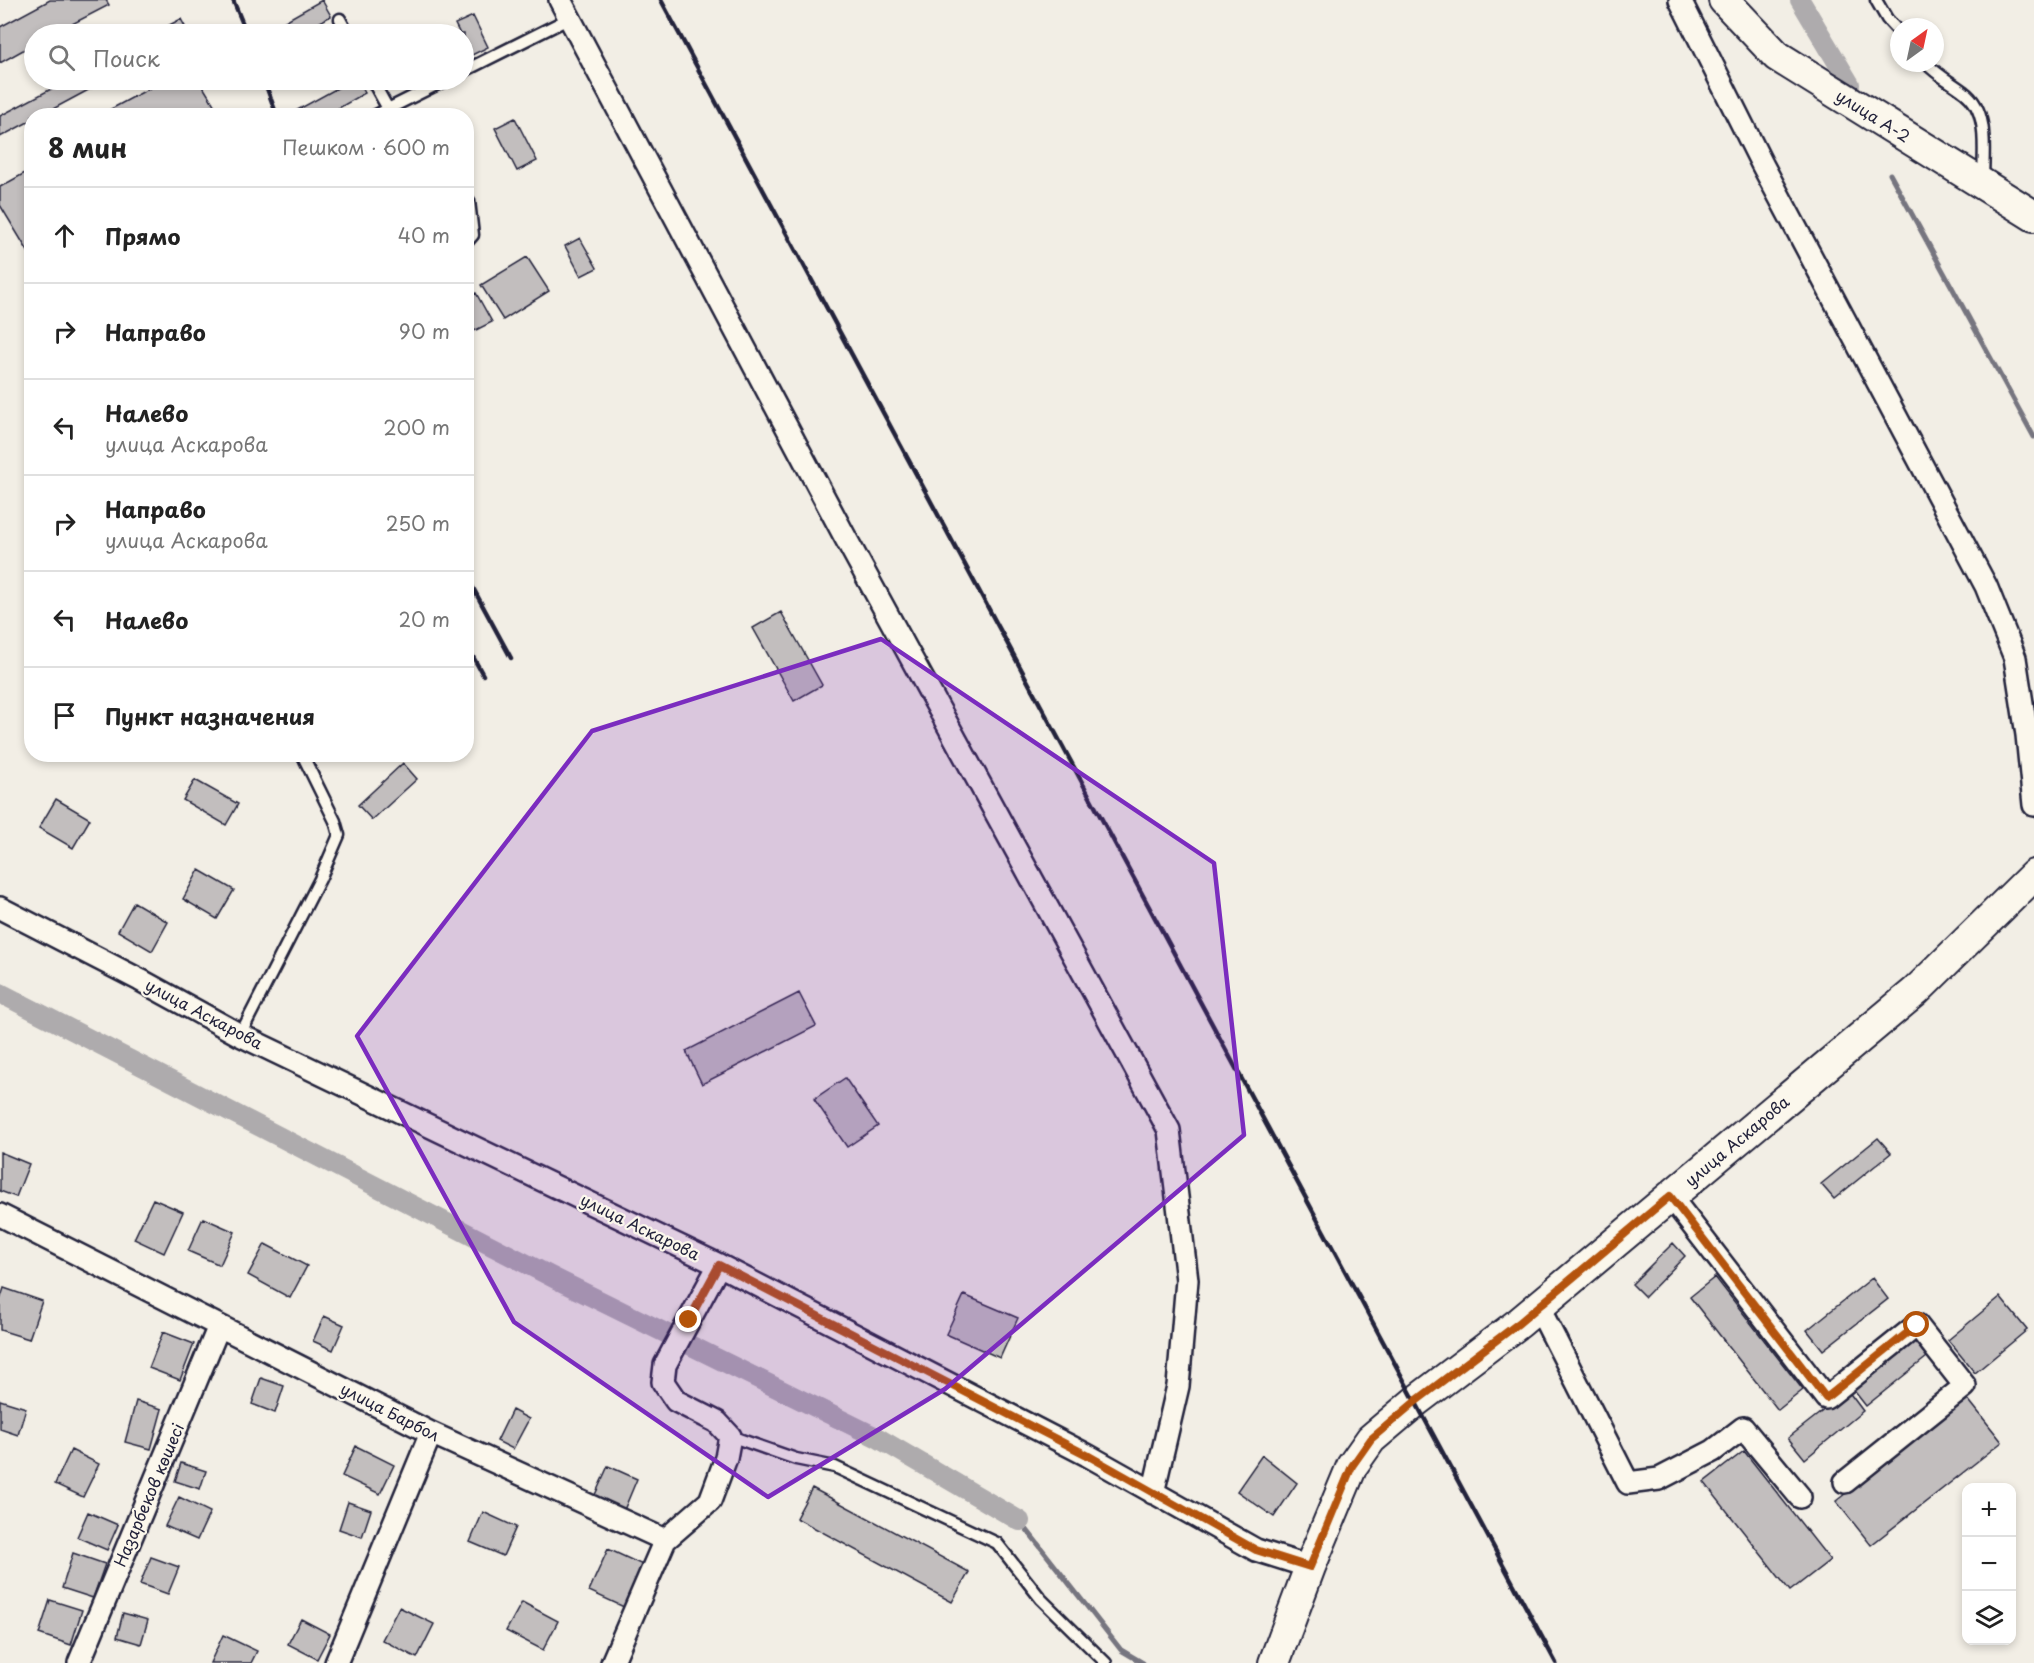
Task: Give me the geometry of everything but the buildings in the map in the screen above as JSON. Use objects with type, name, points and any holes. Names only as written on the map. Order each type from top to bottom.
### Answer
[{"type":"main road","name":"улица А-2","points":[[1724,0],[1777,56],[2034,216]]},
{"type":"main road","name":"улица Аскарова","points":[[1274,1663],[1310,1567],[1352,1466],[1371,1439],[1538,1306],[1916,991],[2034,876]]},
{"type":"street","points":[[1680,0],[1762,164],[1986,586],[2014,658],[2027,735],[2034,805]]},
{"type":"street","points":[[565,9],[839,524],[1169,1130],[1187,1280],[1178,1386],[1153,1493]]},
{"type":"street","name":"улица Аскарова","points":[[0,908],[141,980],[240,1035],[719,1265],[1087,1455],[1256,1550],[1310,1567]]},
{"type":"street","points":[[1670,1196],[1826,1398],[1917,1325],[1965,1386],[1845,1482]]},
{"type":"street","name":"улица Барбол","points":[[1,1218],[431,1433],[665,1540]]},
{"type":"street","points":[[612,1663],[665,1540],[710,1501],[726,1458],[730,1436],[717,1422],[676,1401],[663,1382],[665,1365],[719,1265]]},
{"type":"street","points":[[1538,1306],[1628,1484],[1659,1479],[1713,1451],[1743,1428],[1800,1497]]},
{"type":"street","name":"Назарбеков көшесі","points":[[79,1663],[219,1326]]},
{"type":"street","points":[[336,1663],[431,1433]]},
{"type":"lane","points":[[1876,0],[1890,22]]},
{"type":"lane","points":[[474,65],[565,9]]},
{"type":"lane","points":[[340,19],[343,24]]},
{"type":"lane","points":[[1935,72],[1966,94],[1978,109],[1983,127],[1983,184]]},
{"type":"lane","points":[[378,90],[388,108]]},
{"type":"lane","points":[[397,108],[428,90]]},
{"type":"lane","points":[[240,1035],[320,879],[339,835],[335,821],[306,762]]},
{"type":"lane","points":[[730,1436],[796,1459],[835,1467],[998,1543],[1041,1599],[1106,1663]]},
{"type":"highlighted area","points":[[881,639],[1214,863],[1244,1135],[945,1389],[768,1497],[514,1322],[357,1036],[592,731]]},
{"type":"waterway","points":[[1800,0],[1850,84]]},
{"type":"waterway","points":[[1890,174],[2034,437]]},
{"type":"waterway","points":[[0,993],[556,1279],[878,1438],[1020,1521]]},
{"type":"waterway","points":[[1020,1521],[1121,1650],[1143,1663]]},
{"type":"railway","points":[[233,0],[243,24]]},
{"type":"railway","points":[[661,0],[1556,1663]]},
{"type":"railway","points":[[268,90],[274,108]]},
{"type":"railway","points":[[474,590],[511,658]]},
{"type":"railway","points":[[474,659],[483,675]]},
{"type":"route","points":[[689,1320],[719,1265],[1087,1455],[1256,1550],[1310,1567],[1352,1466],[1371,1439],[1416,1401],[1519,1323],[1670,1196],[1826,1398],[1917,1325]]}]
